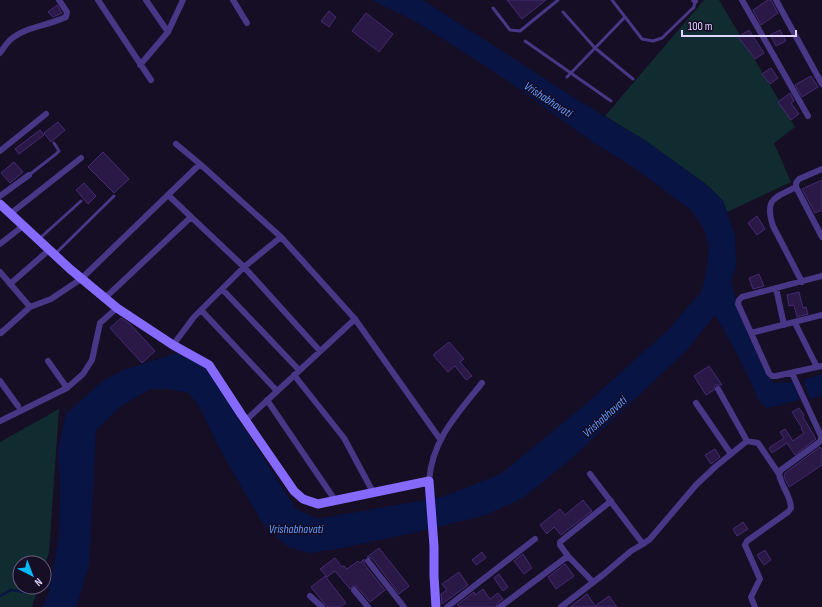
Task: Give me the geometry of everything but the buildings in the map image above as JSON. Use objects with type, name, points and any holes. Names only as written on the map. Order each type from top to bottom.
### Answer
[{"type":"street","points":[[0,53],[17,35],[35,27],[56,22],[66,17],[67,12],[58,0]]},
{"type":"street","points":[[98,0],[151,80]]},
{"type":"street","points":[[146,0],[168,32]]},
{"type":"street","points":[[140,65],[168,32],[183,0]]},
{"type":"street","points":[[233,0],[247,23]]},
{"type":"street","points":[[742,0],[808,116]]},
{"type":"street","points":[[776,0],[822,84]]},
{"type":"street","points":[[0,151],[46,114]]},
{"type":"street","points":[[176,144],[281,237],[355,319],[440,439]]},
{"type":"street","points":[[10,214],[82,158]]},
{"type":"street","points":[[0,333],[30,307],[51,299],[82,279],[200,164]]},
{"type":"street","points":[[822,169],[799,179],[796,183],[796,187],[822,237]]},
{"type":"street","points":[[0,196],[29,175]]},
{"type":"street","points":[[796,187],[774,198],[769,207],[769,216],[772,226],[802,282]]},
{"type":"street","points":[[168,195],[244,267],[320,351]]},
{"type":"street","points":[[0,204],[38,240],[117,308],[173,345],[209,365],[245,421],[294,491],[303,499],[318,504],[373,492],[429,483]]},
{"type":"street","points":[[105,298],[192,217]]},
{"type":"street","points":[[0,244],[23,226]]},
{"type":"street","points":[[173,345],[194,317],[244,267],[281,237]]},
{"type":"street","points":[[10,284],[52,252]]},
{"type":"street","points":[[0,272],[30,307]]},
{"type":"street","points":[[795,323],[820,367],[772,376],[769,373],[750,333],[738,304],[739,300],[742,297],[822,276]]},
{"type":"street","points":[[776,288],[784,325]]},
{"type":"street","points":[[222,289],[299,370]]},
{"type":"street","points":[[0,421],[67,388],[83,374],[92,360],[100,323],[117,308]]},
{"type":"street","points":[[201,310],[278,390]]},
{"type":"street","points":[[750,333],[795,323],[822,315]]},
{"type":"street","points":[[245,421],[355,319]]},
{"type":"street","points":[[48,361],[67,388]]},
{"type":"street","points":[[779,474],[782,470],[821,440],[821,436],[792,373]]},
{"type":"street","points":[[294,375],[344,438],[373,492]]},
{"type":"street","points":[[0,381],[18,406]]},
{"type":"street","points":[[436,607],[434,546],[429,483],[430,472],[440,439],[482,383]]},
{"type":"street","points":[[718,389],[747,441]]},
{"type":"street","points":[[267,400],[335,500]]},
{"type":"street","points":[[696,403],[731,454]]},
{"type":"street","points":[[561,607],[631,550],[650,539],[696,485],[715,467],[747,441],[758,443],[779,474],[791,503],[791,508],[788,512],[747,540],[746,545],[760,578],[751,597],[755,607]]},
{"type":"street","points":[[590,474],[643,544]]},
{"type":"street","points":[[593,582],[561,548],[560,542],[610,501]]},
{"type":"street","points":[[447,607],[535,539]]},
{"type":"street","points":[[500,607],[568,556]]},
{"type":"street","points":[[368,561],[404,607]]},
{"type":"street","points":[[354,590],[368,607]]},
{"type":"street","points":[[310,596],[322,607]]},
{"type":"lane","points":[[493,8],[510,30],[520,32],[558,0]]},
{"type":"lane","points":[[612,0],[642,39],[653,41],[662,38],[694,7],[695,1]]},
{"type":"lane","points":[[563,12],[595,48],[633,79]]},
{"type":"lane","points":[[567,77],[625,17]]},
{"type":"lane","points":[[525,41],[611,101]]},
{"type":"lane","points":[[29,175],[59,151],[54,144]]},
{"type":"lane","points":[[52,252],[114,196]]},
{"type":"lane","points":[[38,240],[81,201]]},
{"type":"green space","points":[[704,0],[719,0],[795,127],[774,143],[791,182],[727,212],[723,201],[707,185],[646,141],[605,116]]},
{"type":"green space","points":[[59,409],[48,555],[12,555],[12,595],[36,595],[32,607],[0,607],[0,442]]},
{"type":"water","name":"Vrishabhavati","points":[[371,0],[423,0],[573,97],[646,141],[707,185],[723,201],[735,235],[736,266],[731,281],[740,316],[764,370],[774,383],[793,382],[800,400],[767,408],[760,402],[715,315],[686,351],[571,459],[523,498],[486,515],[417,532],[342,548],[309,553],[286,546],[262,522],[223,455],[200,408],[189,393],[170,389],[151,389],[122,405],[96,430],[89,565],[76,607],[42,607],[48,595],[52,595],[52,576],[59,535],[60,485],[58,449],[66,414],[103,381],[123,370],[177,353],[205,367],[296,509],[318,519],[442,497],[501,474],[587,403],[668,330],[702,291],[707,268],[709,247],[704,229],[692,211],[632,166],[594,143],[507,80],[415,21]]},
{"type":"water","points":[[822,374],[822,395],[810,399],[803,380]]},
{"type":"waterway","points":[[0,596],[12,590]]}]
